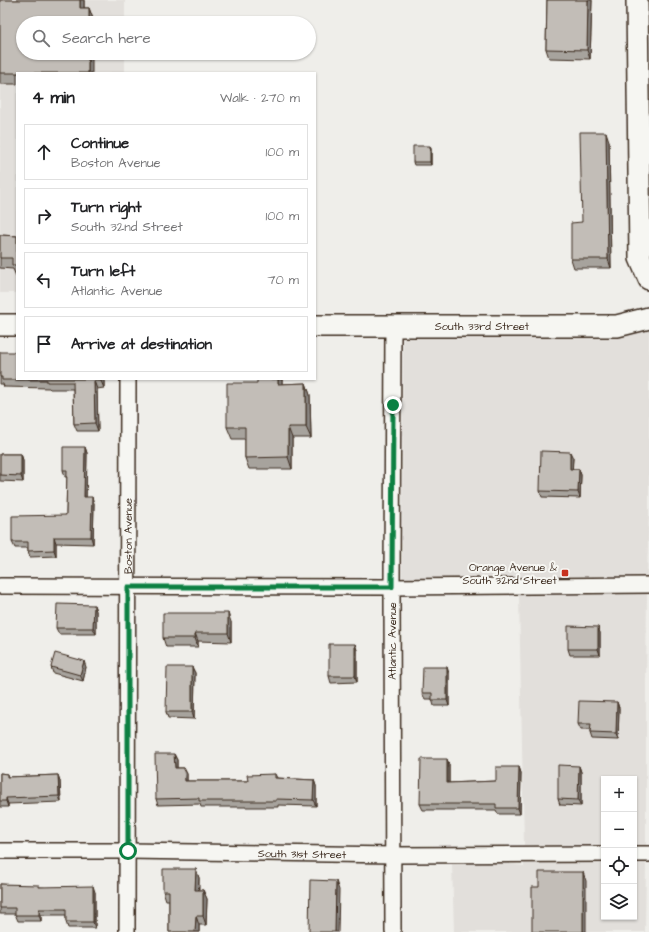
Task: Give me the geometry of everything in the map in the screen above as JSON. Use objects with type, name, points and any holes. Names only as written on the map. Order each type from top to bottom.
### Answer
[{"type":"street","points":[[638,0],[640,258],[649,279]]},
{"type":"street","name":"South 33rd Street","points":[[316,326],[617,326],[649,318]]},
{"type":"street","points":[[0,325],[16,325]]},
{"type":"street","name":"Atlantic Avenue","points":[[393,326],[393,932]]},
{"type":"street","name":"Boston Avenue","points":[[126,932],[128,851],[128,380]]},
{"type":"street","points":[[0,586],[392,587],[649,585]]},
{"type":"street","name":"South 31st Street","points":[[0,851],[128,851],[393,855],[601,854]]},
{"type":"street","points":[[637,854],[649,854]]},
{"type":"shaded area","points":[[0,0],[125,0],[125,16],[16,16],[16,60],[125,60],[125,72],[16,72],[16,293],[0,293]]},
{"type":"shaded area","points":[[649,328],[649,514],[647,576],[402,578],[403,335]]},
{"type":"shaded area","points":[[647,594],[646,845],[637,845],[637,776],[601,776],[601,845],[524,845],[519,595]]},
{"type":"shaded area","points":[[505,863],[524,866],[524,863],[601,863],[601,920],[637,920],[637,863],[646,863],[645,932],[454,932],[452,864]]},
{"type":"building","points":[[0,0],[80,0],[80,8],[89,8],[89,16],[16,16],[16,60],[88,60],[88,72],[0,73]]},
{"type":"building","points":[[547,0],[588,0],[587,50],[546,49]]},
{"type":"building","points":[[580,132],[606,132],[608,259],[571,259],[571,223],[582,222]]},
{"type":"building","points":[[413,146],[430,146],[430,162],[413,162]]},
{"type":"building","points":[[0,235],[16,236],[16,265],[12,265],[12,258],[0,258]]},
{"type":"building","points":[[0,352],[16,352],[16,380],[2,380],[2,377],[0,377]]},
{"type":"building","points":[[47,380],[101,380],[94,381],[95,423],[74,424],[73,382],[47,382]]},
{"type":"building","points":[[257,380],[278,380],[278,384],[306,383],[306,427],[288,427],[288,457],[245,458],[245,427],[227,427],[227,383],[257,383]]},
{"type":"building","points":[[63,447],[85,447],[84,497],[92,497],[91,537],[54,537],[54,550],[28,551],[28,542],[12,542],[12,516],[66,515],[67,470],[63,470]]},
{"type":"building","points":[[541,451],[570,452],[570,469],[579,469],[578,492],[540,491]]},
{"type":"building","points":[[0,454],[21,454],[21,476],[0,475]]},
{"type":"building","points":[[57,604],[94,605],[93,628],[56,628]]},
{"type":"building","points":[[163,613],[228,613],[228,633],[195,633],[195,638],[163,638]]},
{"type":"building","points":[[568,626],[598,627],[598,649],[568,649]]},
{"type":"building","points":[[329,644],[355,644],[355,676],[329,676]]},
{"type":"building","points":[[55,653],[84,661],[80,675],[51,667]]},
{"type":"building","points":[[167,667],[192,667],[192,712],[166,712]]},
{"type":"building","points":[[423,667],[447,667],[447,700],[432,700],[432,693],[422,693]]},
{"type":"building","points":[[579,701],[617,702],[616,734],[590,733],[591,724],[578,724]]},
{"type":"building","points":[[155,754],[174,754],[175,768],[184,768],[185,781],[248,781],[247,775],[275,774],[275,778],[314,780],[313,800],[276,799],[276,801],[199,801],[199,798],[156,799]]},
{"type":"building","points":[[421,759],[447,759],[447,783],[496,781],[496,767],[519,767],[518,808],[496,808],[496,804],[420,804]]},
{"type":"building","points":[[558,765],[579,766],[578,800],[558,799]]},
{"type":"building","points":[[0,773],[7,774],[7,777],[58,775],[59,796],[6,798],[6,801],[0,801]]},
{"type":"building","points":[[163,869],[196,869],[195,890],[203,890],[203,916],[196,916],[195,932],[169,932],[169,891],[163,891]]},
{"type":"building","points":[[539,872],[583,872],[583,932],[532,932],[532,887],[539,887]]},
{"type":"building","points":[[310,880],[336,881],[335,932],[309,932]]},
{"type":"building","points":[[0,884],[39,885],[39,887],[93,886],[93,922],[66,922],[66,909],[39,909],[39,915],[15,915],[15,908],[0,908]]},
{"type":"place","name":"Orange Avenue & South 32nd Street","points":[[565,573]]},
{"type":"route","points":[[128,851],[128,587],[392,587],[393,405]]}]
